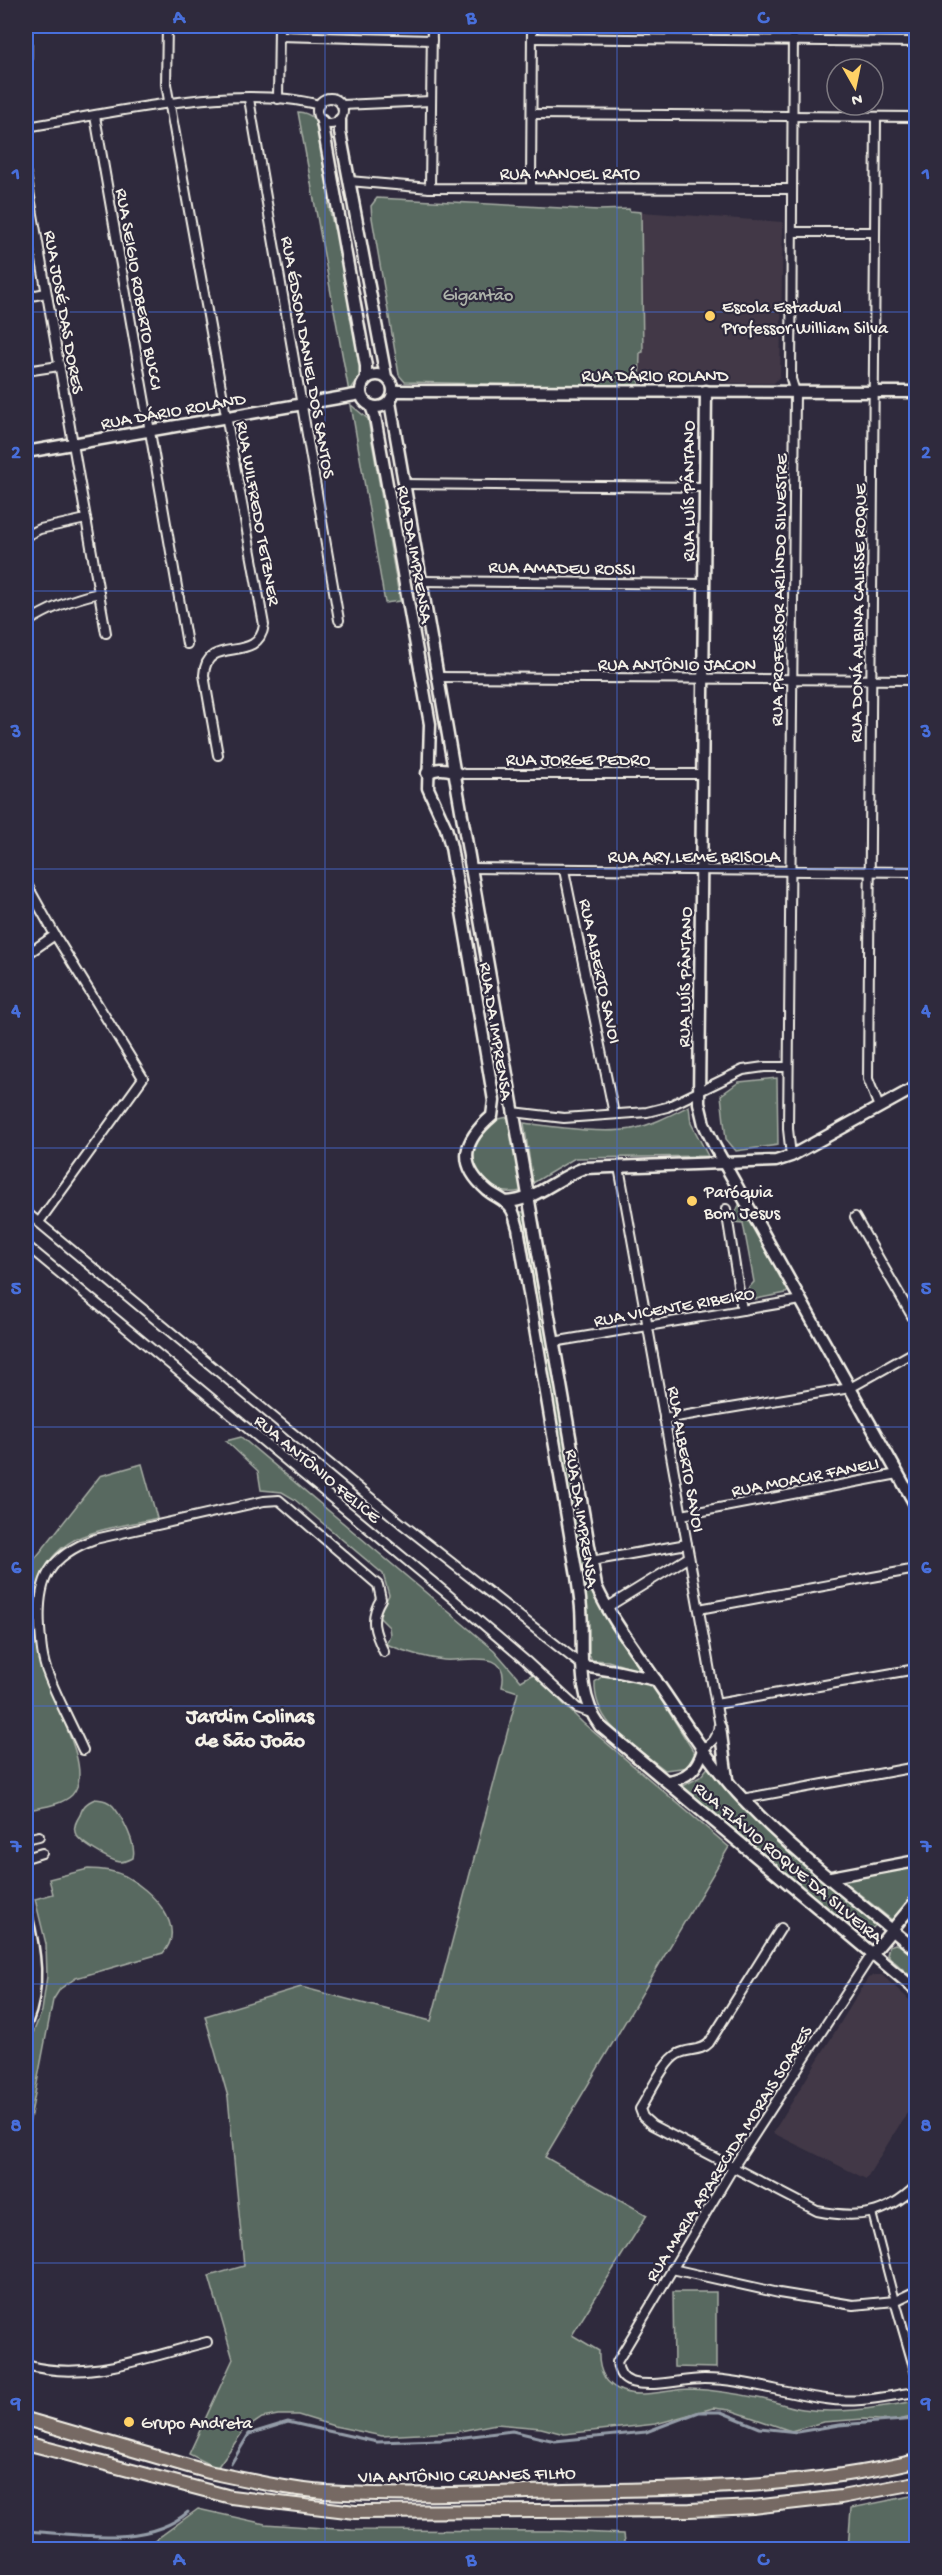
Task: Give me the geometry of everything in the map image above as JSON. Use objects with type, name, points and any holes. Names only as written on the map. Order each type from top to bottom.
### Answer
[{"type":"main road","name":"VIA ANTÔNIO CRUANES FILHO","points":[[26,2419],[229,2477],[322,2492],[383,2495],[726,2488],[805,2481],[916,2461]]},
{"type":"main road","name":"VIA ANTÔNIO CRUANES FILHO","points":[[26,2442],[231,2497],[355,2512],[690,2510],[753,2507],[841,2497],[916,2482]]},
{"type":"street","points":[[26,115],[27,26]]},
{"type":"street","name":"RUA WILFREDO TETZNER","points":[[167,26],[166,84],[264,625],[263,634],[257,643],[249,647],[220,651],[210,657],[205,664],[204,675],[218,755]]},
{"type":"street","points":[[278,99],[279,26]]},
{"type":"street","points":[[430,188],[432,26]]},
{"type":"street","points":[[531,187],[532,26]]},
{"type":"street","name":"RUA PROFESSOR ARLÍNDO SILVESTRE","points":[[791,1156],[788,1129],[788,1067],[795,392],[790,379],[793,26]]},
{"type":"street","points":[[279,36],[432,40]]},
{"type":"street","points":[[532,38],[916,42]]},
{"type":"street","points":[[361,394],[366,379],[366,366],[321,121],[318,116],[319,105],[323,100],[331,98],[342,105],[431,101]]},
{"type":"street","points":[[26,127],[210,99],[299,100],[319,105]]},
{"type":"street","name":"RUA ÉDSON DANIEL DOS SANTOS","points":[[249,99],[339,620]]},
{"type":"street","points":[[342,105],[340,132],[386,377],[394,391]]},
{"type":"street","points":[[532,114],[825,117]]},
{"type":"street","name":"RUA SEIGIO ROBERTO BUCCI","points":[[95,116],[188,644]]},
{"type":"street","name":"RUA DONÁ ALBINA CALISSE ROQUE","points":[[876,117],[868,1079],[879,1107]]},
{"type":"street","points":[[885,117],[916,117]]},
{"type":"street","points":[[321,121],[332,124],[340,120]]},
{"type":"street","name":"RUA JOSÉ DAS DORES","points":[[26,174],[30,221],[46,293],[106,633]]},
{"type":"street","name":"RUA MANOEL RATO","points":[[349,181],[430,188],[792,189]]},
{"type":"street","points":[[792,232],[875,232]]},
{"type":"street","points":[[26,297],[46,293]]},
{"type":"street","points":[[26,371],[59,366]]},
{"type":"street","points":[[366,379],[380,375],[386,377]]},
{"type":"street","name":"RUA DÁRIO ROLAND","points":[[394,391],[916,392]]},
{"type":"street","name":"RUA DA IMPRENSA","points":[[394,391],[390,402],[403,484],[596,1586],[606,1608],[704,1750]]},
{"type":"street","name":"RUA LUÍS PÂNTANO","points":[[706,391],[699,1091],[704,1124],[724,1164],[916,1506]]},
{"type":"street","name":"RUA DÁRIO ROLAND","points":[[26,452],[361,394]]},
{"type":"street","name":"RUA DA IMPRENSA","points":[[361,394],[375,417],[430,724],[427,773],[429,788],[446,828],[451,847],[494,1101],[492,1116],[479,1127],[470,1140],[467,1154],[469,1168],[489,1192],[513,1210],[518,1228],[577,1575],[586,1701],[600,1726],[668,1781]]},
{"type":"street","points":[[370,406],[384,406],[390,402]]},
{"type":"street","points":[[403,484],[705,487]]},
{"type":"street","points":[[26,536],[40,529],[86,519]]},
{"type":"street","name":"RUA AMADEU ROSSI","points":[[420,581],[704,584]]},
{"type":"street","points":[[26,623],[47,609],[75,598],[99,593]]},
{"type":"street","name":"RUA ANTÔNIO JACON","points":[[437,677],[916,680]]},
{"type":"street","points":[[427,773],[444,768],[454,771]]},
{"type":"street","name":"RUA JORGE PEDRO","points":[[454,771],[464,774],[703,774]]},
{"type":"street","name":"RUA ARY LEME BRISOLA","points":[[470,868],[916,872]]},
{"type":"street","name":"RUA ALBERTO SAVOI","points":[[564,870],[614,1114]]},
{"type":"street","points":[[26,883],[55,935],[143,1078],[39,1222]]},
{"type":"street","points":[[26,955],[55,935]]},
{"type":"street","points":[[492,1116],[513,1112],[564,1118],[647,1112],[667,1107],[743,1070],[788,1067]]},
{"type":"street","points":[[505,1202],[527,1199],[567,1174],[584,1168],[776,1161],[791,1156],[916,1087]]},
{"type":"street","name":"RUA ALBERTO SAVOI","points":[[619,1167],[720,1727]]},
{"type":"street","points":[[726,1209],[742,1310]]},
{"type":"street","name":"RUA ANTÔNIO FELICE","points":[[26,1212],[401,1523],[583,1666]]},
{"type":"street","points":[[855,1216],[916,1323]]},
{"type":"street","name":"RUA ANTÔNIO FELICE","points":[[26,1245],[454,1600],[577,1708],[591,1713]]},
{"type":"street","name":"RUA VICENTE RIBEIRO","points":[[553,1342],[801,1300]]},
{"type":"street","points":[[664,1419],[850,1388],[916,1351]]},
{"type":"street","name":"RUA MOACIR FANELI","points":[[682,1515],[898,1474]]},
{"type":"street","points":[[83,1750],[47,1672],[41,1641],[40,1604],[45,1578],[52,1566],[74,1547],[94,1539],[264,1501],[279,1500],[378,1585],[381,1599],[373,1611],[376,1637],[384,1652]]},
{"type":"street","points":[[591,1561],[687,1544]]},
{"type":"street","points":[[606,1608],[689,1557]]},
{"type":"street","points":[[699,1609],[916,1569]]},
{"type":"street","points":[[583,1666],[656,1680]]},
{"type":"street","points":[[716,1704],[916,1668]]},
{"type":"street","points":[[668,1781],[690,1774],[720,1727]]},
{"type":"street","points":[[720,1727],[727,1780]]},
{"type":"street","name":"RUA FLÁVIO ROQUE DA SILVEIRA","points":[[704,1750],[742,1798],[766,1822],[916,1950]]},
{"type":"street","points":[[742,1798],[916,1767]]},
{"type":"street","name":"RUA FLÁVIO ROQUE DA SILVEIRA","points":[[668,1781],[916,1990]]},
{"type":"street","points":[[26,1839],[39,1836]]},
{"type":"street","points":[[26,1858],[42,1853]]},
{"type":"street","points":[[831,1877],[916,1861]]},
{"type":"street","points":[[872,1953],[916,1901]]},
{"type":"street","points":[[26,1914],[35,1963],[34,1992],[26,2023]]},
{"type":"street","points":[[781,1928],[709,2043],[701,2048],[675,2055],[640,2109],[643,2117],[652,2125],[817,2211],[847,2217],[872,2213],[903,2199],[916,2186]]},
{"type":"street","name":"RUA MARIA APARECIDA MORAIS SOARES","points":[[872,1953],[734,2166],[617,2362],[618,2372],[628,2382],[642,2384],[704,2379],[732,2381],[827,2400],[858,2400],[916,2392]]},
{"type":"street","points":[[872,2213],[916,2374]]},
{"type":"street","points":[[672,2269],[779,2293],[853,2305],[895,2301],[916,2291]]},
{"type":"street","points":[[26,2365],[69,2372],[91,2370],[207,2342]]},
{"type":"shaded area","name":"Escola Estadual Professor William Silva","points":[[641,212],[783,222],[780,376],[774,383],[723,383],[717,375],[678,373],[678,380],[640,380]]},
{"type":"shaded area","points":[[882,1975],[916,2006],[916,2098],[866,2179],[773,2133],[868,1978]]},
{"type":"green space","points":[[298,112],[312,117],[320,130],[330,192],[328,203],[334,229],[338,234],[361,375],[349,392]]},
{"type":"green space","name":"Gigantão","points":[[377,198],[599,210],[629,209],[641,212],[643,352],[640,353],[639,388],[405,382],[399,375],[372,218],[371,206]]},
{"type":"green space","points":[[351,405],[368,419],[400,601],[385,603]]},
{"type":"green space","points":[[777,1078],[778,1145],[736,1151],[726,1139],[721,1095],[739,1082]]},
{"type":"green space","points":[[689,1106],[691,1123],[708,1156],[575,1158],[533,1183],[524,1123],[606,1131],[632,1129],[647,1125]]},
{"type":"green space","points":[[509,1117],[521,1191],[503,1192],[489,1185],[479,1174],[474,1161],[474,1146],[480,1133],[492,1122]]},
{"type":"green space","points":[[740,1203],[787,1284],[786,1293],[756,1299],[746,1291],[754,1282],[743,1223],[732,1220]]},
{"type":"green space","points":[[520,1212],[524,1212],[592,1591],[644,1665],[640,1671],[608,1661],[592,1660],[589,1655],[589,1623],[583,1572]]},
{"type":"green space","points":[[241,1437],[494,1650],[521,1681],[533,1674],[583,1723],[729,1847],[545,2157],[647,2215],[572,2335],[599,2351],[603,2375],[616,2388],[630,2393],[647,2394],[682,2389],[708,2390],[754,2397],[817,2411],[860,2410],[916,2401],[916,2416],[894,2421],[864,2419],[823,2422],[791,2431],[730,2410],[713,2408],[656,2424],[564,2434],[541,2428],[496,2424],[455,2432],[382,2436],[334,2426],[298,2415],[278,2415],[262,2418],[244,2430],[217,2468],[189,2454],[233,2359],[209,2276],[244,2266],[228,2097],[205,2016],[301,1987],[431,2021],[518,1692],[502,1687],[503,1674],[500,1666],[493,1661],[437,1659],[386,1644],[390,1635],[389,1627],[378,1616],[389,1595],[383,1574],[294,1499],[282,1492],[261,1490],[258,1471],[226,1441]]},
{"type":"green space","points":[[142,1464],[157,1518],[77,1538],[54,1556],[43,1572],[37,1590],[34,1630],[37,1650],[42,1670],[72,1742],[79,1772],[78,1785],[72,1795],[52,1805],[29,1810],[26,1799],[26,1570],[100,1476]]},
{"type":"green space","points":[[604,1675],[651,1683],[697,1757],[690,1767],[665,1770],[618,1733],[601,1711],[596,1697],[595,1682]]},
{"type":"green space","points":[[710,1765],[877,1924],[867,1933],[861,1933],[784,1874],[683,1786],[700,1777]]},
{"type":"green space","points":[[95,1799],[113,1806],[131,1838],[133,1858],[124,1862],[116,1861],[102,1855],[77,1836],[75,1825],[82,1809]]},
{"type":"green space","points":[[916,1866],[916,1892],[892,1920],[842,1880]]},
{"type":"green space","points":[[88,1869],[107,1870],[120,1874],[145,1890],[163,1909],[169,1920],[170,1942],[163,1953],[76,1978],[60,1989],[53,2000],[26,2140],[26,2050],[42,2011],[47,1976],[46,1944],[35,1899],[53,1894],[49,1879]]},
{"type":"green space","points":[[895,1944],[910,1949],[916,1954],[916,1981],[887,1955],[889,1946]]},
{"type":"green space","points":[[673,2292],[716,2292],[716,2368],[674,2367]]},
{"type":"green space","points":[[916,2495],[916,2549],[848,2549],[851,2508]]},
{"type":"green space","points":[[198,2509],[265,2524],[352,2530],[557,2531],[624,2534],[626,2549],[143,2549]]},
{"type":"waterway","points":[[231,2464],[249,2434],[288,2422],[377,2442],[441,2440],[512,2431],[555,2441],[646,2432],[699,2412],[721,2412],[760,2428],[797,2432],[839,2425],[916,2419]]},
{"type":"waterway","points":[[26,2531],[89,2536],[132,2535],[153,2531],[188,2512]]},
{"type":"place","name":"Escola Estadual Professor William Silva","points":[[710,316]]},
{"type":"place","name":"Paróquia Bom Jesus","points":[[692,1201]]},
{"type":"place","name":"Grupo Andreta","points":[[129,2422]]},
{"type":"district","name":"Jardim Colinas de São João","points":[[250,1727]]}]
